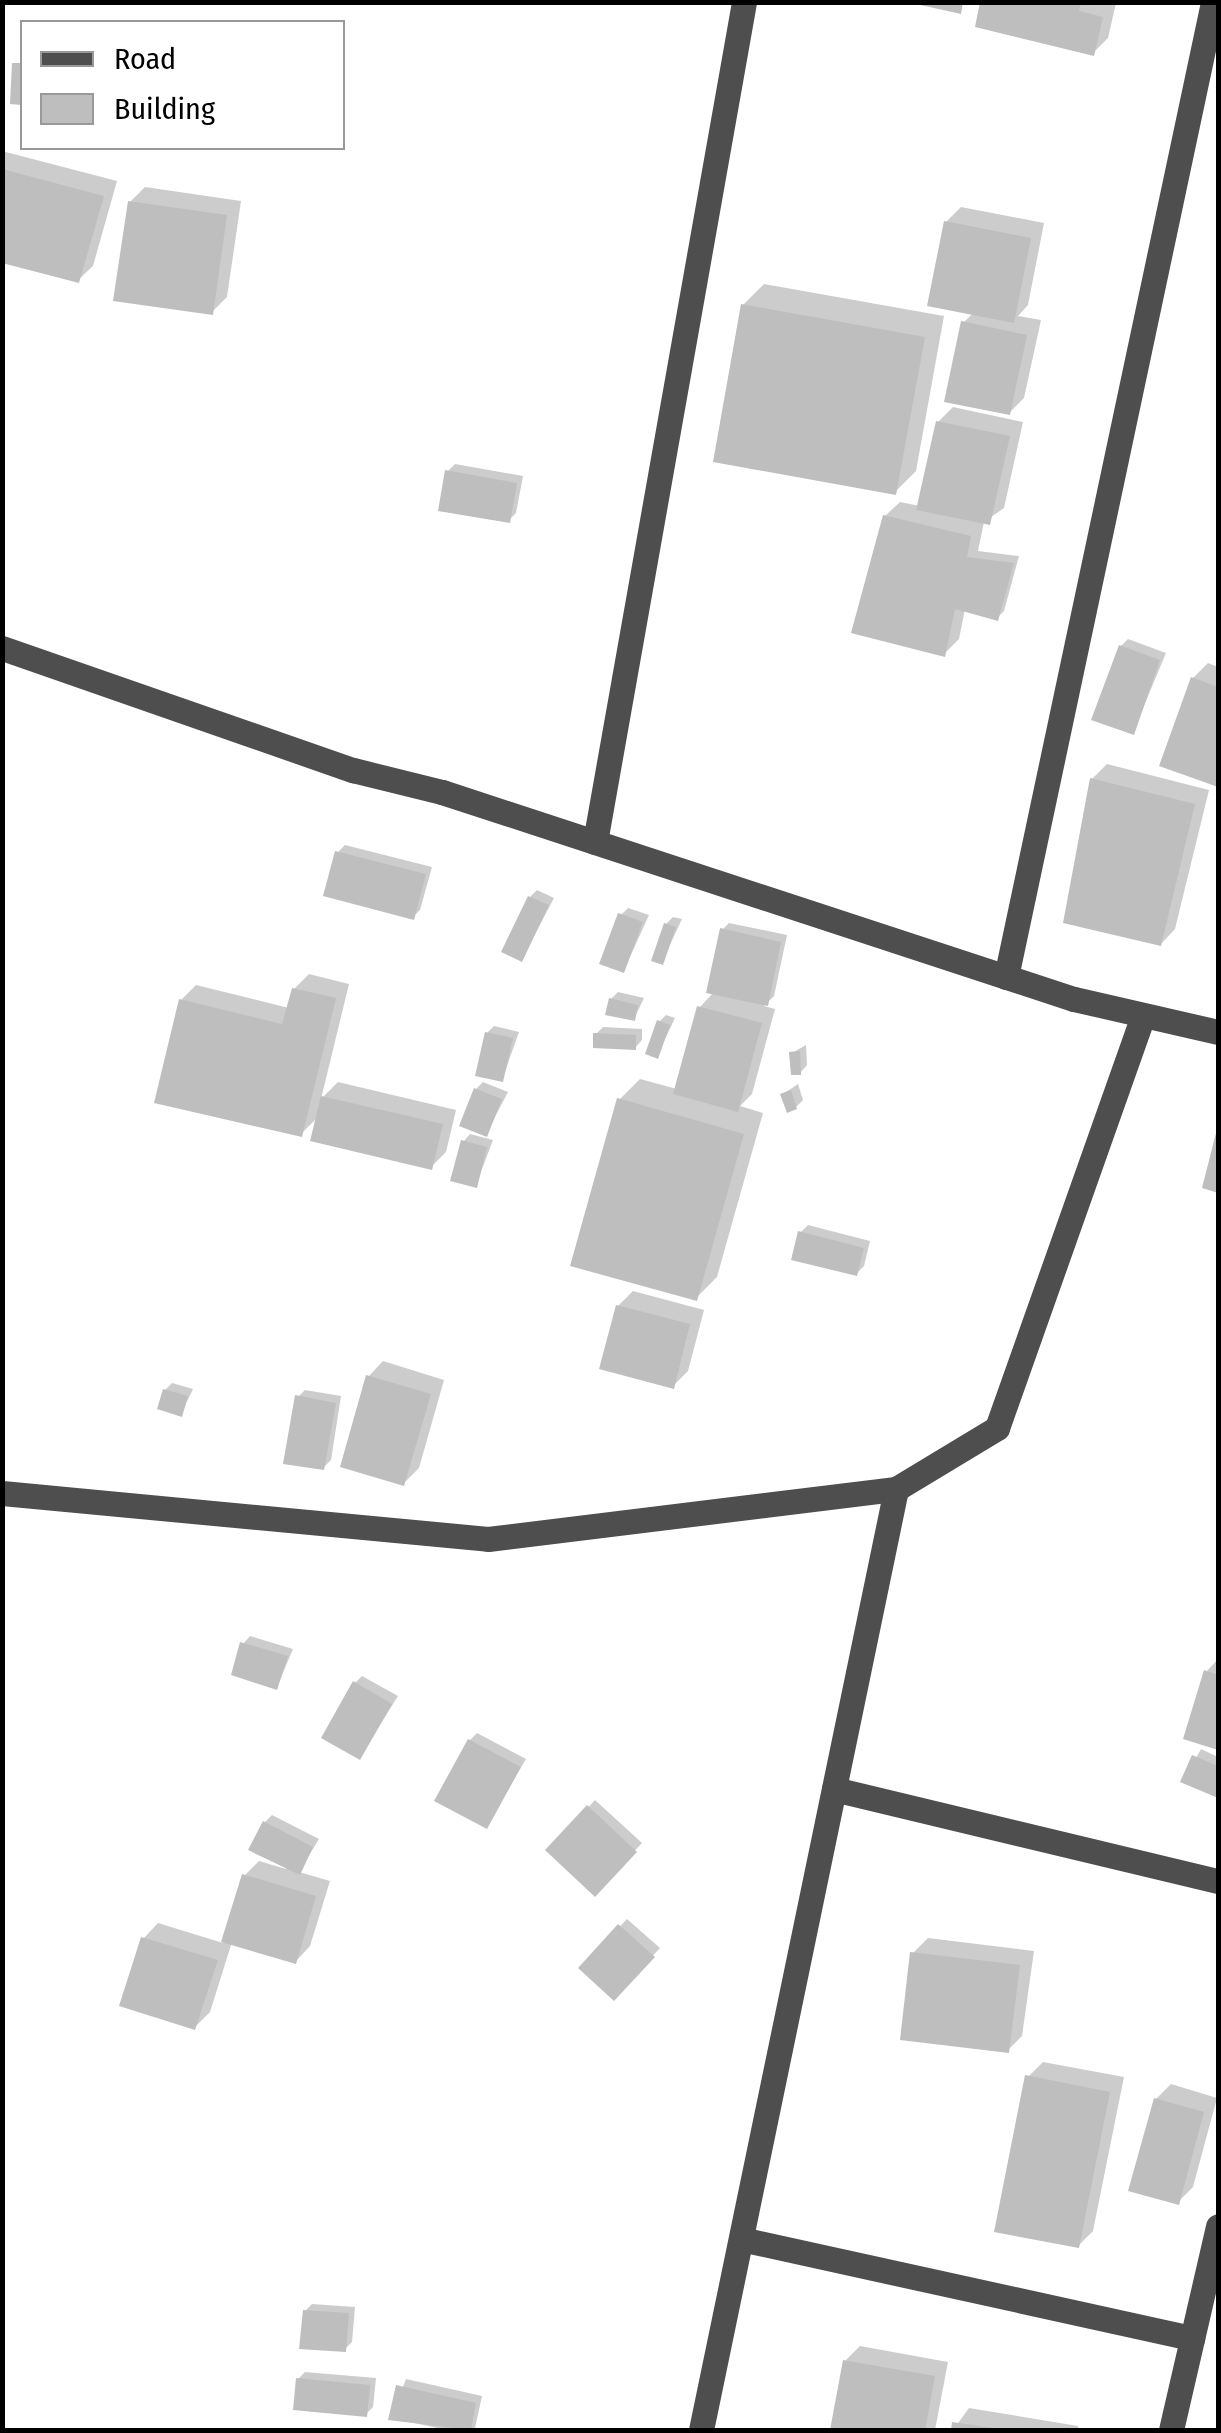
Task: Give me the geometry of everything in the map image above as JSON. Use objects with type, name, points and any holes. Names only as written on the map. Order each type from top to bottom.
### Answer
[{"type":"street","points":[[595,842],[744,2]]},
{"type":"street","points":[[1006,977],[1213,2]]},
{"type":"street","points":[[2,648],[352,770],[595,842],[1142,1020],[1218,1032]]},
{"type":"street","points":[[2,1493],[488,1539],[896,1489],[997,1428],[1142,1020]]},
{"type":"street","points":[[701,2430],[896,1489]]},
{"type":"street","points":[[834,1789],[1218,1881]]},
{"type":"street","points":[[1171,2430],[1218,2226]]},
{"type":"street","points":[[740,2239],[1192,2338]]},
{"type":"building","points":[[907,2],[963,2],[961,14]]},
{"type":"building","points":[[980,2],[1081,2],[1079,11],[1103,17],[1094,56],[975,27]]},
{"type":"building","points":[[12,63],[20,63],[20,105],[10,104]]},
{"type":"building","points":[[2,169],[104,196],[79,283],[2,263]]},
{"type":"building","points":[[128,201],[227,215],[213,315],[113,301]]},
{"type":"building","points":[[944,221],[1031,238],[1014,323],[927,306]]},
{"type":"building","points":[[741,304],[925,337],[896,495],[713,462]]},
{"type":"building","points":[[961,321],[1027,335],[1010,415],[944,402]]},
{"type":"building","points":[[936,421],[1010,436],[990,525],[916,510]]},
{"type":"building","points":[[445,470],[517,483],[510,523],[438,511]]},
{"type":"building","points":[[883,515],[971,536],[967,557],[1014,563],[998,621],[955,609],[945,657],[851,633]]},
{"type":"building","points":[[1119,645],[1160,660],[1134,735],[1091,720]]},
{"type":"building","points":[[1191,677],[1218,687],[1218,787],[1159,766]]},
{"type":"building","points":[[1090,778],[1195,804],[1161,946],[1063,923]]},
{"type":"building","points":[[335,851],[426,874],[414,920],[323,896]]},
{"type":"building","points":[[528,896],[549,905],[522,962],[501,952]]},
{"type":"building","points":[[618,913],[643,922],[624,973],[599,964]]},
{"type":"building","points":[[664,923],[676,927],[663,965],[651,961]]},
{"type":"building","points":[[720,928],[781,942],[768,1006],[706,993]]},
{"type":"building","points":[[292,988],[336,998],[302,1137],[154,1103],[179,999],[282,1024]]},
{"type":"building","points":[[609,998],[638,1005],[635,1021],[605,1015]]},
{"type":"building","points":[[697,1006],[762,1023],[738,1112],[673,1094]]},
{"type":"building","points":[[657,1020],[670,1025],[658,1059],[645,1054]]},
{"type":"building","points":[[485,1032],[513,1038],[503,1082],[475,1076]]},
{"type":"building","points":[[593,1033],[636,1035],[636,1050],[593,1048]]},
{"type":"building","points":[[800,1051],[801,1075],[791,1075],[789,1052]]},
{"type":"building","points":[[474,1088],[502,1099],[487,1137],[459,1126]]},
{"type":"building","points":[[791,1090],[797,1109],[787,1113],[780,1094]]},
{"type":"building","points":[[321,1096],[443,1124],[432,1170],[310,1141]]},
{"type":"building","points":[[617,1098],[744,1134],[697,1301],[570,1266]]},
{"type":"building","points":[[1218,1129],[1218,1193],[1202,1188]]},
{"type":"building","points":[[461,1140],[487,1147],[477,1188],[450,1181]]},
{"type":"building","points":[[798,1231],[864,1248],[857,1276],[791,1260]]},
{"type":"building","points":[[616,1305],[690,1324],[674,1389],[599,1369]]},
{"type":"building","points":[[366,1375],[431,1394],[404,1486],[340,1467]]},
{"type":"building","points":[[163,1389],[188,1396],[182,1417],[157,1409]]},
{"type":"building","points":[[295,1395],[336,1403],[324,1470],[283,1464]]},
{"type":"building","points":[[240,1642],[288,1656],[277,1690],[231,1675]]},
{"type":"building","points":[[1204,1670],[1218,1675],[1218,1750],[1183,1739]]},
{"type":"building","points":[[353,1681],[392,1704],[360,1760],[321,1738]]},
{"type":"building","points":[[468,1739],[521,1767],[487,1829],[434,1801]]},
{"type":"building","points":[[1192,1755],[1218,1766],[1218,1798],[1180,1782]]},
{"type":"building","points":[[587,1805],[637,1852],[595,1897],[545,1850]]},
{"type":"building","points":[[263,1821],[313,1847],[300,1875],[248,1850]]},
{"type":"building","points":[[242,1874],[316,1896],[296,1964],[221,1942]]},
{"type":"building","points":[[618,1924],[655,1957],[614,2001],[578,1968]]},
{"type":"building","points":[[141,1937],[218,1960],[195,2030],[119,2006]]},
{"type":"building","points":[[910,1952],[1020,1965],[1009,2053],[900,2040]]},
{"type":"building","points":[[1025,2075],[1110,2092],[1079,2248],[994,2232]]},
{"type":"building","points":[[1154,2098],[1204,2112],[1179,2205],[1128,2191]]},
{"type":"building","points":[[303,2310],[349,2313],[346,2352],[299,2349]]},
{"type":"building","points":[[843,2360],[935,2376],[925,2430],[830,2430]]},
{"type":"building","points":[[296,2378],[370,2385],[367,2417],[293,2410]]},
{"type":"building","points":[[396,2385],[476,2403],[471,2430],[388,2420]]},
{"type":"building","points":[[952,2422],[992,2428],[951,2430]]}]
